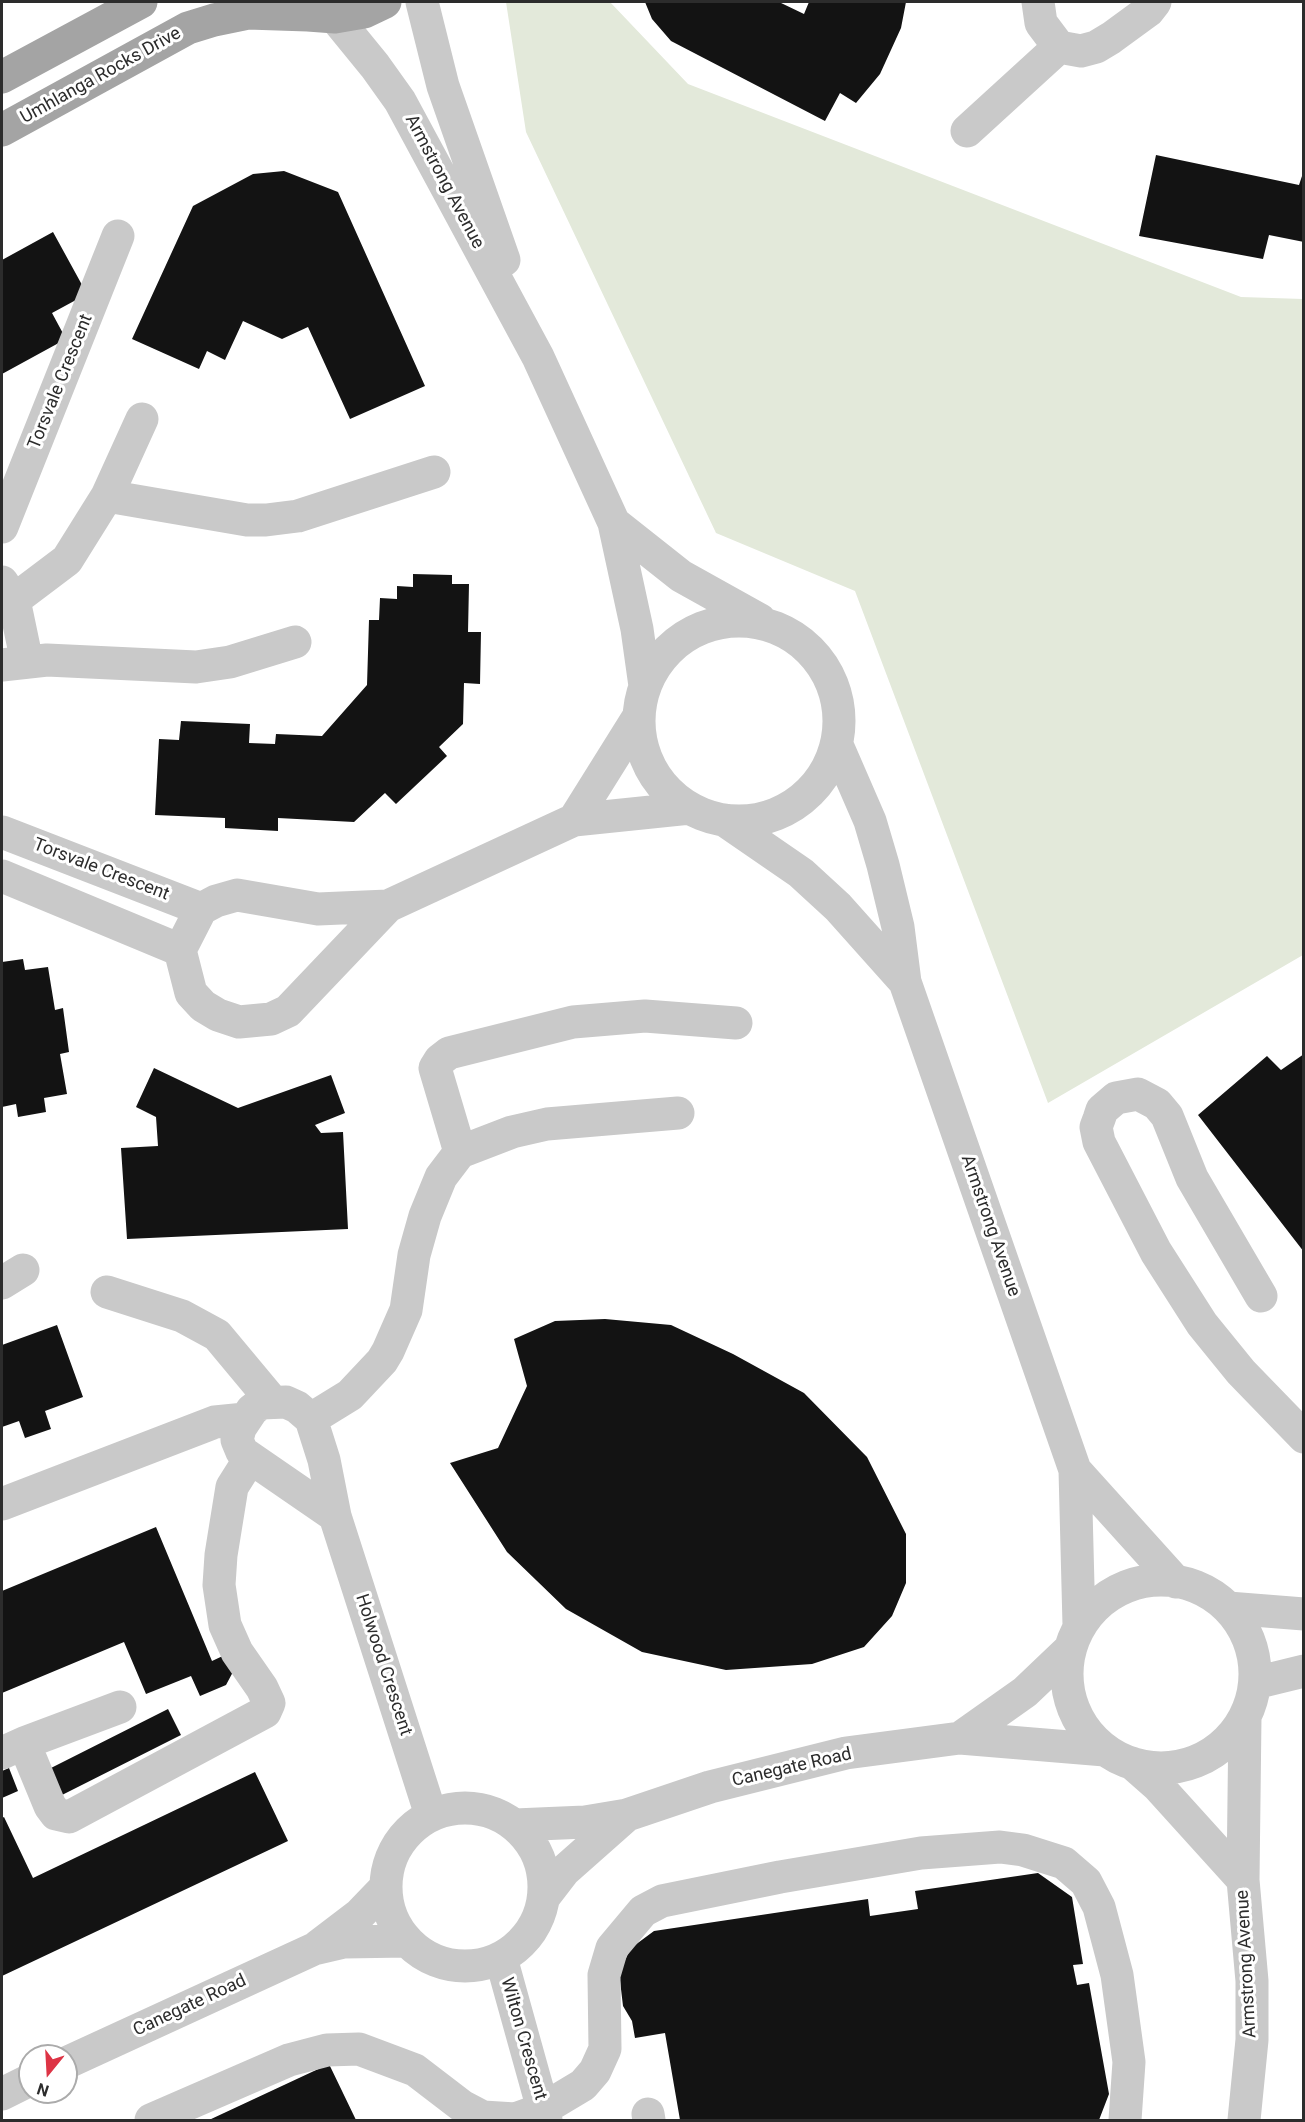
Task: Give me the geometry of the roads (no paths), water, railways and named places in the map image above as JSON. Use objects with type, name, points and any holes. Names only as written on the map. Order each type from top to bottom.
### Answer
[{"type":"main road","points":[[2,77],[141,2]]},
{"type":"main road","name":"Umhlanga Rocks Drive","points":[[2,130],[188,28],[248,13],[364,12],[385,2]]},
{"type":"street","name":"Armstrong Avenue","points":[[422,2],[443,86],[538,357]]},
{"type":"street","points":[[1038,2],[1041,23],[1059,47],[1081,51],[1096,47],[1140,18],[1155,2]]},
{"type":"street","name":"Armstrong Avenue","points":[[309,11],[400,101],[538,357],[614,523],[637,629],[642,701],[640,738],[652,769],[673,795],[690,808],[724,819],[746,820],[766,817],[795,803],[819,782],[830,764],[837,745],[838,702],[832,682],[821,663],[807,647],[681,576],[614,523]]},
{"type":"street","points":[[967,132],[1059,47]]},
{"type":"street","name":"Torsvale Crescent","points":[[2,525],[118,236]]},
{"type":"street","points":[[142,419],[107,496],[67,560],[8,590],[14,664],[47,660],[196,668],[230,662],[295,642]]},
{"type":"street","points":[[107,496],[247,520],[273,520],[298,516],[434,472]]},
{"type":"street","name":"Armstrong Avenue","points":[[642,701],[668,650],[686,636],[705,626],[726,621],[748,621],[770,626]]},
{"type":"street","points":[[574,820],[642,701]]},
{"type":"street","name":"Armstrong Avenue","points":[[837,745],[870,821],[884,865],[898,927],[905,982],[1075,1470],[1073,1638],[1068,1690],[1075,1713],[1088,1733],[1157,1785],[1243,1880]]},
{"type":"street","points":[[388,906],[318,909],[237,896],[216,901],[201,909],[180,950],[191,993],[203,1006],[218,1015],[239,1022],[271,1019],[288,1011],[388,906],[574,820],[690,808]]},
{"type":"street","name":"Armstrong Avenue","points":[[724,819],[801,873],[838,907],[905,982]]},
{"type":"street","name":"Torsvale Crescent","points":[[2,832],[201,909]]},
{"type":"street","points":[[2,876],[180,950]]},
{"type":"street","points":[[460,1152],[435,1068],[440,1060],[449,1053],[573,1022],[645,1016],[736,1023]]},
{"type":"street","points":[[1261,1296],[1192,1178],[1167,1116],[1157,1104],[1138,1094],[1116,1098],[1102,1110],[1098,1119],[1096,1127],[1099,1142],[1155,1252],[1202,1324],[1241,1372],[1304,1437]]},
{"type":"street","points":[[335,1516],[249,1460],[242,1452],[237,1440],[244,1419],[261,1403],[272,1401],[286,1402],[297,1407],[310,1419],[350,1395],[382,1361],[406,1310],[415,1246],[425,1216],[441,1177],[460,1152],[492,1139],[548,1124],[678,1113]]},
{"type":"street","points":[[107,1292],[182,1316],[217,1335],[272,1401]]},
{"type":"street","points":[[2,1504],[215,1422],[244,1419]]},
{"type":"street","name":"Holwood Crescent","points":[[310,1419],[324,1460],[335,1516],[431,1815]]},
{"type":"street","points":[[120,1707],[13,1748],[56,1814],[69,1817],[265,1712],[268,1703],[265,1696],[237,1652],[225,1625],[219,1585],[221,1555],[232,1487],[249,1460]]},
{"type":"street","name":"Armstrong Avenue","points":[[1075,1470],[1176,1582]]},
{"type":"street","name":"Armstrong Avenue","points":[[1073,1638],[1095,1607],[1119,1590],[1147,1581],[1176,1582],[1204,1591],[1228,1608],[1245,1630],[1254,1656],[1255,1683],[1245,1717],[1243,1880],[1252,2005],[1252,2040],[1244,2121]]},
{"type":"street","points":[[1228,1608],[1304,1614]]},
{"type":"street","name":"Canegate Road","points":[[960,1738],[1025,1692],[1073,1638]]},
{"type":"street","points":[[1255,1683],[1304,1671]]},
{"type":"street","name":"Armstrong Avenue","points":[[1119,1757],[1158,1768],[1185,1765],[1209,1755],[1223,1744],[1245,1717]]},
{"type":"street","name":"Canegate Road","points":[[515,1825],[585,1822],[627,1815],[710,1787],[846,1753],[960,1738],[1119,1757]]},
{"type":"street","name":"Canegate Road","points":[[544,1897],[543,1871],[533,1846],[515,1825],[489,1811],[460,1808],[431,1815],[412,1828],[397,1845],[388,1866],[385,1888],[391,1916],[407,1941],[427,1957],[451,1965],[476,1965],[501,1958],[522,1943],[531,1929],[544,1897],[564,1871],[627,1815]]},
{"type":"street","points":[[151,2121],[289,2060],[327,2050],[359,2049],[415,2070],[462,2106],[483,2117],[515,2119],[544,2115],[583,2085],[601,2060],[605,2049],[604,1975],[612,1948],[643,1911],[662,1901],[780,1877],[921,1853],[1000,1847],[1023,1850],[1064,1863],[1086,1882],[1099,1906],[1117,1975],[1129,2062],[1125,2121]]},
{"type":"street","name":"Canegate Road","points":[[314,1949],[360,1914],[385,1888]]},
{"type":"street","name":"Canegate Road","points":[[78,2057],[314,1949],[344,1942],[407,1941]]},
{"type":"street","name":"Wilton Crescent","points":[[501,1958],[544,2115]]},
{"type":"street","points":[[2,2094],[18,2086]]}]
